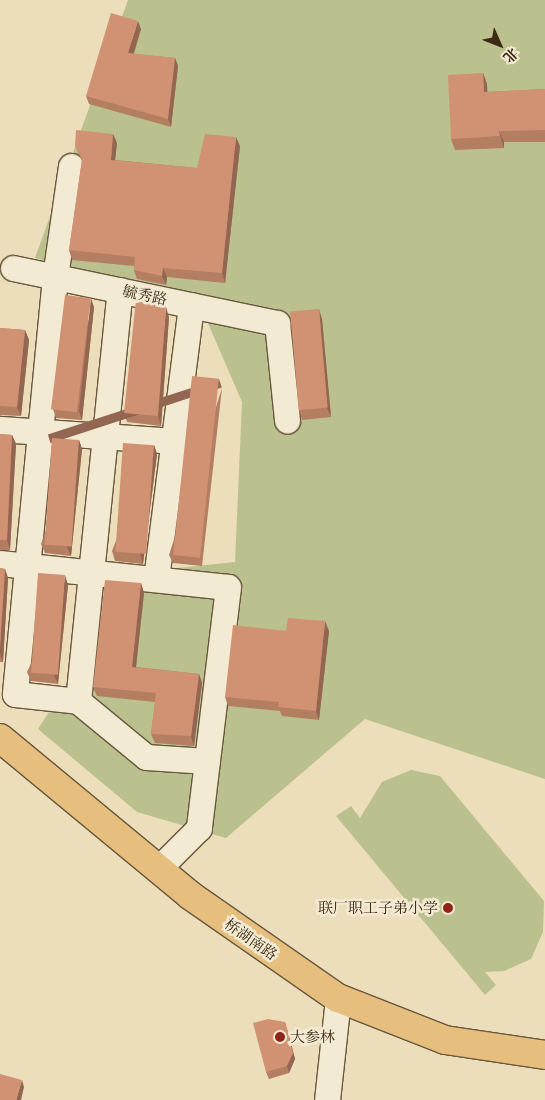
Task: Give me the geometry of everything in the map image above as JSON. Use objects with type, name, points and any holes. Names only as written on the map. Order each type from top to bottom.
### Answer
[{"type":"main road","name":"桥湖南路","points":[[0,738],[158,869],[262,948],[338,998],[445,1040],[545,1055]]},
{"type":"street","points":[[71,166],[55,277],[15,694],[78,701],[146,756],[207,761]]},
{"type":"street","name":"毓秀路","points":[[13,268],[277,323],[287,420]]},
{"type":"street","points":[[78,701],[120,290]]},
{"type":"street","points":[[156,579],[191,305]]},
{"type":"street","points":[[0,428],[174,441]]},
{"type":"street","points":[[0,562],[228,586],[199,828],[158,869]]},
{"type":"street","points":[[328,1100],[338,998]]},
{"type":"green space","points":[[128,0],[545,0],[545,779],[365,719],[226,838],[137,812],[38,729],[140,572],[235,562],[242,402],[198,300],[35,258]]},
{"type":"green space","points":[[411,770],[440,776],[544,901],[543,932],[531,959],[504,971],[485,972],[496,985],[485,995],[336,816],[351,806],[360,818],[382,782]]},
{"type":"building","points":[[111,13],[138,21],[128,53],[175,58],[168,119],[86,96]]},
{"type":"building","points":[[483,73],[484,92],[545,89],[545,130],[499,131],[500,136],[451,139],[448,75]]},
{"type":"building","points":[[76,130],[113,134],[111,160],[197,168],[205,134],[236,137],[222,273],[163,268],[162,276],[134,270],[135,257],[69,250],[82,159],[75,145]]},
{"type":"building","points":[[65,295],[91,298],[77,412],[51,409]]},
{"type":"building","points":[[136,300],[166,307],[158,416],[124,413]]},
{"type":"building","points":[[319,309],[328,408],[299,410],[290,312]]},
{"type":"building","points":[[0,328],[25,330],[17,407],[0,406]]},
{"type":"building","points":[[192,376],[219,379],[200,558],[173,555]]},
{"type":"building","points":[[0,434],[12,435],[7,540],[0,540]]},
{"type":"building","points":[[52,438],[79,440],[71,547],[45,545]]},
{"type":"building","points":[[123,443],[154,445],[146,554],[115,552]]},
{"type":"building","points":[[0,568],[5,569],[0,648]]},
{"type":"building","points":[[38,573],[65,575],[58,675],[31,673]]},
{"type":"building","points":[[105,580],[141,583],[132,667],[199,674],[191,736],[151,734],[156,693],[93,687]]},
{"type":"building","points":[[288,618],[325,621],[316,711],[278,707],[279,702],[225,697],[233,625],[286,631]]},
{"type":"building","points":[[268,1019],[285,1022],[293,1053],[287,1066],[266,1072],[253,1023]]},
{"type":"building","points":[[0,1074],[22,1080],[16,1100],[0,1100]]},
{"type":"place","name":"联厂职工子弟小学","points":[[448,908]]},
{"type":"place","name":"大参林","points":[[280,1037]]}]
